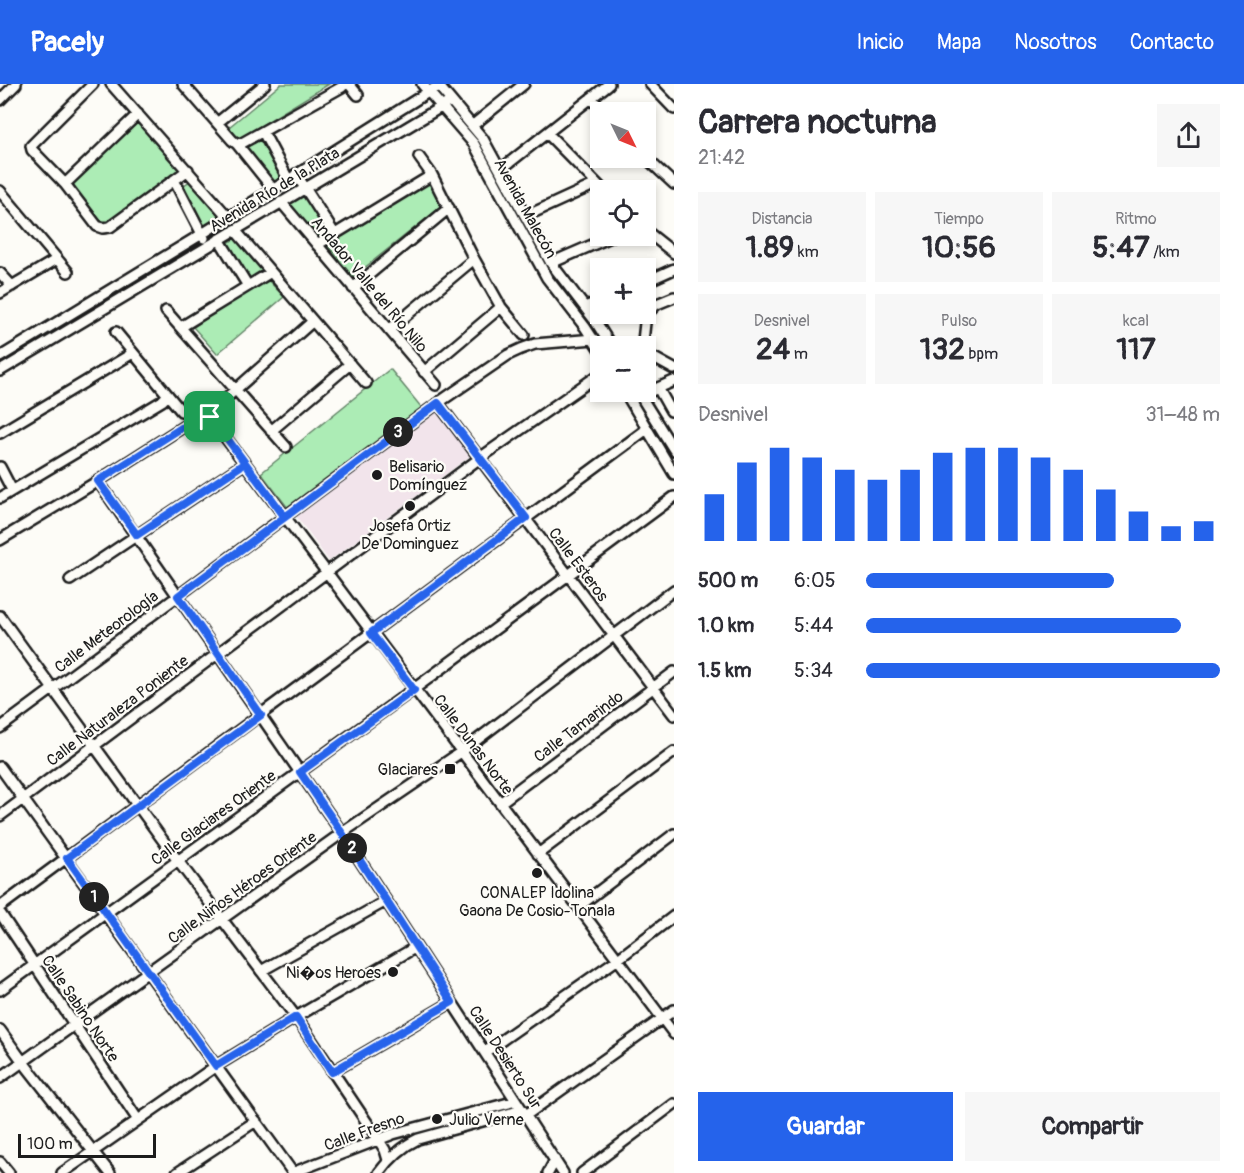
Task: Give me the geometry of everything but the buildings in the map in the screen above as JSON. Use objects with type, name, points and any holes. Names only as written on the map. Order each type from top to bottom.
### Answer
[{"type":"street","points":[[3,97],[6,84]]},
{"type":"street","points":[[3,97],[16,84]]},
{"type":"street","points":[[93,84],[31,146],[32,150],[65,184],[97,226],[106,229],[188,170]]},
{"type":"street","points":[[111,84],[228,217]]},
{"type":"street","points":[[184,84],[273,189]]},
{"type":"street","points":[[216,123],[266,84]]},
{"type":"street","points":[[237,144],[264,132],[344,84]]},
{"type":"street","points":[[349,84],[358,95]]},
{"type":"street","points":[[472,126],[524,84]]},
{"type":"street","points":[[500,170],[609,84]]},
{"type":"street","points":[[650,84],[674,109]]},
{"type":"street","name":"Avenida Malecón","points":[[439,85],[483,139],[551,263],[605,336]]},
{"type":"street","name":"Avenida Río de la Plata","points":[[0,357],[202,234],[425,88],[439,85]]},
{"type":"street","name":"Avenida Malecón","points":[[425,88],[474,144],[547,278],[592,336]]},
{"type":"street","points":[[591,98],[595,102]]},
{"type":"street","name":"Avenida Río de la Plata","points":[[0,370],[451,101]]},
{"type":"street","points":[[65,184],[138,114]]},
{"type":"street","points":[[264,132],[292,176],[304,187],[334,233]]},
{"type":"street","points":[[547,133],[593,180]]},
{"type":"street","points":[[418,157],[432,175],[501,307],[524,335]]},
{"type":"street","points":[[656,167],[674,184]]},
{"type":"street","points":[[317,244],[432,175]]},
{"type":"street","points":[[174,180],[208,246]]},
{"type":"street","points":[[0,190],[68,272]]},
{"type":"street","points":[[526,216],[590,191]]},
{"type":"street","name":"Andador Valle del Río Nilo","points":[[281,202],[436,385]]},
{"type":"street","points":[[353,288],[449,208]]},
{"type":"street","points":[[235,230],[366,383]]},
{"type":"street","points":[[219,239],[248,286]]},
{"type":"street","points":[[656,239],[674,253]]},
{"type":"street","points":[[551,263],[590,246]]},
{"type":"street","points":[[0,293],[57,259]]},
{"type":"street","points":[[389,330],[474,259]]},
{"type":"street","points":[[656,277],[672,270],[674,282]]},
{"type":"street","points":[[181,327],[271,272]]},
{"type":"street","points":[[0,273],[12,286]]},
{"type":"street","points":[[107,292],[114,303]]},
{"type":"street","points":[[644,336],[646,314],[657,304],[674,297]]},
{"type":"street","points":[[585,307],[590,305]]},
{"type":"street","points":[[424,372],[501,307]]},
{"type":"street","points":[[166,311],[286,447]]},
{"type":"street","points":[[216,407],[313,321]]},
{"type":"street","points":[[116,332],[181,411]]},
{"type":"street","name":"Calle Meteorología","points":[[0,728],[438,403],[508,355],[535,344],[590,339]]},
{"type":"street","points":[[0,433],[133,353]]},
{"type":"street","points":[[656,359],[674,369]]},
{"type":"street","points":[[272,431],[350,364]]},
{"type":"street","name":"Calle Naturaleza Poniente","points":[[0,816],[480,458],[590,381]]},
{"type":"street","points":[[674,381],[658,388],[671,411],[674,409]]},
{"type":"street","points":[[0,498],[168,395]]},
{"type":"street","points":[[631,402],[674,474]]},
{"type":"street","points":[[645,402],[674,450]]},
{"type":"street","name":"Calle Esteros","points":[[438,403],[674,715]]},
{"type":"street","name":"Calle Dunas Norte","points":[[98,481],[200,416],[212,418],[326,573],[674,1034]]},
{"type":"street","points":[[0,908],[647,429]]},
{"type":"street","points":[[70,580],[245,463]]},
{"type":"street","points":[[0,466],[12,490]]},
{"type":"street","points":[[0,540],[98,481]]},
{"type":"street","name":"Calle Desierto Sur","points":[[98,481],[342,833],[563,1173]]},
{"type":"street","name":"Calle Glaciares Oriente","points":[[0,990],[414,690],[674,497]]},
{"type":"street","name":"Calle Niños Héroes Oriente","points":[[0,1078],[342,833],[461,752],[674,590]]},
{"type":"street","points":[[0,616],[178,861],[296,1017],[378,1139],[388,1160]]},
{"type":"street","name":"Calle Tamarindo","points":[[500,803],[674,672]]},
{"type":"street","points":[[538,854],[674,752]]},
{"type":"street","points":[[0,766],[293,1173]]},
{"type":"street","points":[[578,907],[674,834]]},
{"type":"street","points":[[261,971],[386,901]]},
{"type":"street","name":"Calle Sabino Norte","points":[[0,913],[138,1120]]},
{"type":"street","points":[[485,1052],[618,959],[674,916]]},
{"type":"street","points":[[62,1173],[216,1066],[416,947]]},
{"type":"street","points":[[332,1072],[452,1002]]},
{"type":"street","name":"Calle Fresno","points":[[379,1173],[388,1160],[406,1144],[524,1112],[674,1010]]},
{"type":"street","points":[[0,1030],[110,1173]]},
{"type":"street","name":"Calle Fresno","points":[[293,1173],[378,1139],[516,1101]]},
{"type":"street","points":[[582,1173],[674,1104]]},
{"type":"street","points":[[177,1173],[256,1121]]},
{"type":"street","points":[[548,1173],[555,1160]]},
{"type":"street","points":[[0,1162],[9,1173]]},
{"type":"shaded area","points":[[437,411],[470,456],[329,561],[296,516]]},
{"type":"green space","points":[[281,84],[329,84],[239,139],[229,127]]},
{"type":"green space","points":[[138,122],[181,171],[108,222],[101,221],[73,189],[73,182]]},
{"type":"green space","points":[[263,138],[284,178],[275,184],[245,148]]},
{"type":"green space","points":[[191,180],[221,216],[204,228],[183,186]]},
{"type":"green space","points":[[430,182],[442,206],[353,277],[327,245]]},
{"type":"green space","points":[[304,195],[328,231],[317,238],[289,205]]},
{"type":"green space","points":[[237,237],[265,270],[250,280],[227,244]]},
{"type":"green space","points":[[267,279],[284,297],[217,354],[193,327]]},
{"type":"green space","points":[[390,369],[422,408],[288,508],[261,473]]},
{"type":"place","name":"Belisario Domínguez","points":[[377,475]]},
{"type":"place","name":"Josefa Ortiz De Dominguez","points":[[410,506]]},
{"type":"place","name":"Glaciares","points":[[450,769]]},
{"type":"place","name":"CONALEP Idolina Gaona De Cosio-Tonala","points":[[537,873]]},
{"type":"place","name":"Ni�os Heroes","points":[[393,972]]},
{"type":"place","name":"Julio Verne","points":[[437,1119]]},
{"type":"route","points":[[210,417],[200,416],[98,481],[137,535],[245,463],[285,517],[438,403],[526,518],[371,633],[414,690],[300,772],[452,1002],[332,1072],[296,1017],[216,1066],[67,858],[261,715],[178,596],[285,517],[212,418],[210,417]]}]
